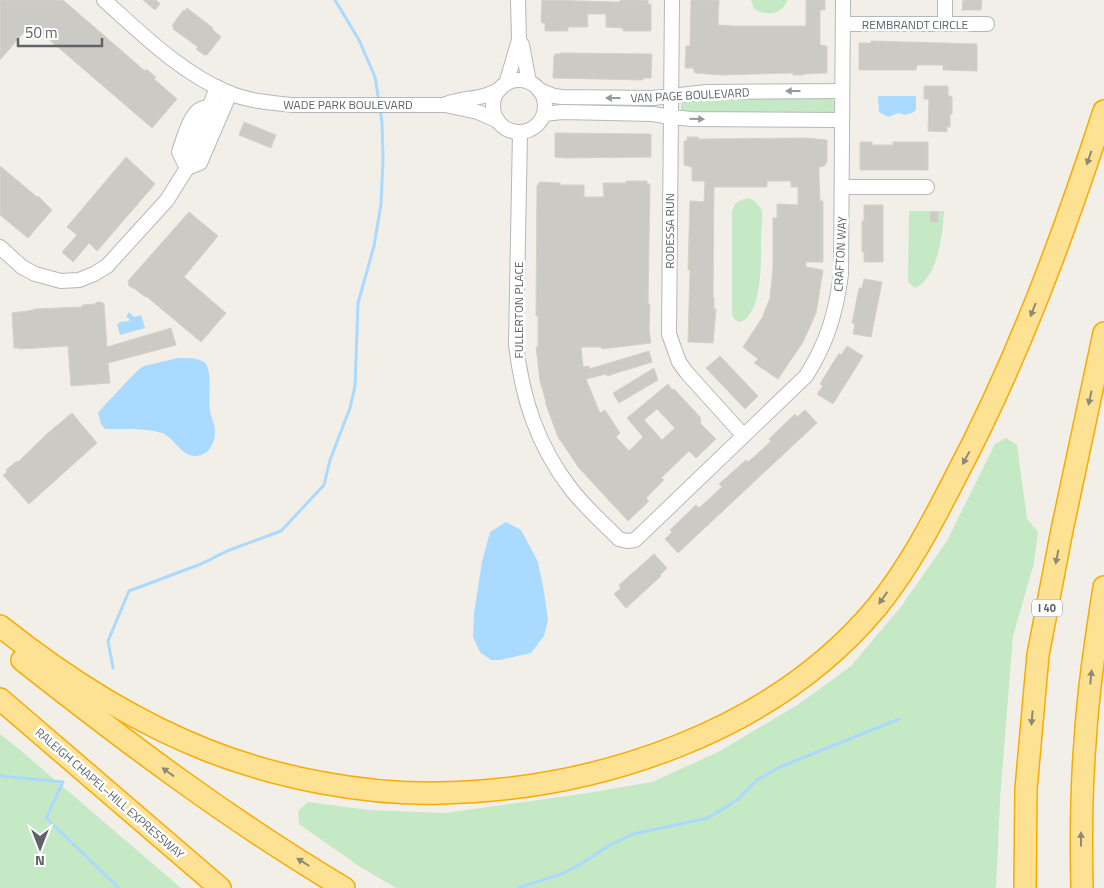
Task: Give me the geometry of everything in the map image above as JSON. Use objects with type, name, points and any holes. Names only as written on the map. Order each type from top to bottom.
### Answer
[{"type":"highway","points":[[0,626],[71,679],[119,709],[163,731],[210,752],[254,766],[344,786],[436,794],[526,786],[570,779],[617,767],[662,752],[706,733],[748,712],[784,690],[824,659],[848,637],[876,607],[930,527],[971,448],[1024,333],[1057,248],[1104,111]]},
{"type":"highway","name":"I 40","points":[[1025,888],[1026,789],[1038,655],[1062,530],[1104,333]]},
{"type":"highway","points":[[1082,888],[1081,823],[1085,742],[1093,660],[1104,587]]},
{"type":"highway","points":[[0,642],[108,728],[186,784],[258,834],[344,888]]},
{"type":"highway","name":"RALEIGH CHAPEL–HILL EXPRESSWAY","points":[[0,699],[220,888]]},
{"type":"street","name":"WADE PARK BOULEVARD","points":[[104,0],[183,67],[207,83],[224,90],[272,103],[445,105],[478,112],[498,121]]},
{"type":"street","points":[[518,0],[519,40],[503,86],[495,96],[493,105],[498,121],[504,127],[520,132],[534,127],[544,114],[545,101],[534,86],[519,40]]},
{"type":"street","name":"RODESSA RUN","points":[[672,0],[669,334],[683,368],[743,435]]},
{"type":"street","name":"CRAFTON WAY","points":[[627,541],[635,540],[806,376],[819,355],[830,329],[838,301],[841,274],[843,0]]},
{"type":"street","points":[[945,0],[945,24]]},
{"type":"street","name":"REMBRANDT CIRCLE","points":[[842,24],[988,24]]},
{"type":"street","points":[[503,86],[513,81],[534,86]]},
{"type":"street","name":"WADE PARK BOULEVARD","points":[[445,105],[485,96],[503,86]]},
{"type":"street","name":"VAN PAGE BOULEVARD","points":[[534,86],[554,96],[562,97],[653,98],[707,92],[842,91]]},
{"type":"street","points":[[0,247],[22,267],[35,274],[61,281],[79,280],[107,266],[166,200],[186,168],[200,163],[202,129],[210,106],[224,90]]},
{"type":"street","points":[[186,168],[179,152],[202,129],[224,90]]},
{"type":"street","name":"VAN PAGE BOULEVARD","points":[[544,114],[562,112],[644,114],[670,117],[842,120]]},
{"type":"street","name":"FULLERTON PLACE","points":[[520,132],[516,344],[519,375],[528,408],[539,436],[554,464],[571,490],[588,508],[619,539],[627,541]]},
{"type":"street","points":[[842,187],[928,187]]},
{"type":"green space","points":[[751,0],[787,1],[777,12],[764,13],[754,9]]},
{"type":"green space","points":[[702,96],[832,98],[835,107],[833,113],[823,115],[702,115],[681,110],[681,100]]},
{"type":"green space","points":[[749,198],[760,207],[762,212],[760,272],[757,297],[753,308],[748,317],[740,322],[735,320],[732,315],[732,214],[737,202]]},
{"type":"green space","points":[[909,211],[944,211],[938,254],[934,265],[923,283],[915,288],[908,282]]},
{"type":"green space","points":[[1006,438],[1017,445],[1027,519],[1038,532],[1034,563],[1013,636],[1000,799],[996,888],[396,888],[359,866],[299,824],[298,811],[308,802],[368,810],[445,813],[652,782],[720,751],[799,704],[851,666],[900,608],[947,541],[995,444]]},
{"type":"green space","points":[[0,734],[20,750],[181,888],[0,888]]},
{"type":"water","points":[[878,96],[916,96],[916,109],[914,112],[905,115],[898,113],[888,117],[879,112]]},
{"type":"water","points":[[129,312],[134,317],[141,315],[145,328],[120,335],[117,324],[129,321],[129,318],[126,317]]},
{"type":"water","points":[[178,358],[198,359],[207,365],[210,384],[210,410],[215,432],[213,442],[208,450],[196,456],[190,455],[185,453],[167,436],[157,431],[105,429],[101,424],[98,413],[138,370],[144,366]]},
{"type":"water","points":[[506,522],[521,530],[538,562],[548,620],[544,636],[531,653],[500,660],[491,660],[480,652],[473,637],[474,613],[482,562],[490,532]]},
{"type":"building","points":[[0,0],[63,0],[145,71],[146,69],[156,77],[154,79],[177,99],[152,128],[31,24],[0,60]]},
{"type":"building","points":[[143,0],[156,0],[160,4],[155,10]]},
{"type":"building","points":[[542,0],[619,2],[621,0],[648,0],[648,4],[651,4],[651,31],[623,31],[623,28],[606,27],[606,14],[587,14],[588,27],[568,27],[568,31],[545,31],[545,23],[542,23],[541,20]]},
{"type":"building","points":[[691,0],[719,0],[718,25],[806,26],[806,0],[825,0],[825,10],[820,10],[820,45],[827,46],[827,73],[804,75],[793,75],[793,73],[722,75],[695,73],[693,68],[685,68],[686,46],[690,46]]},
{"type":"building","points":[[963,0],[982,0],[981,10],[962,10]]},
{"type":"building","points":[[187,8],[213,28],[221,37],[207,55],[196,49],[198,47],[173,29],[174,27],[172,26],[178,17]]},
{"type":"building","points":[[871,41],[977,44],[977,71],[943,70],[943,65],[917,65],[916,70],[859,70],[859,43],[871,43]]},
{"type":"building","points":[[560,53],[652,54],[651,78],[643,78],[643,80],[553,78],[554,56]]},
{"type":"building","points":[[924,86],[948,86],[948,95],[952,97],[952,114],[950,114],[950,127],[947,127],[947,132],[928,131],[929,99],[924,99]]},
{"type":"building","points":[[244,122],[276,135],[271,148],[239,135]]},
{"type":"building","points":[[555,133],[651,134],[651,157],[555,157]]},
{"type":"building","points":[[687,137],[698,137],[698,139],[806,138],[827,140],[827,163],[825,163],[825,166],[819,167],[820,201],[823,201],[823,262],[806,262],[806,267],[823,270],[816,313],[803,342],[778,379],[754,363],[758,359],[743,347],[762,318],[770,298],[773,268],[773,218],[777,218],[777,204],[798,205],[798,187],[791,187],[791,181],[767,181],[767,187],[714,187],[713,298],[714,309],[716,309],[713,343],[688,342],[690,201],[704,202],[705,181],[692,181],[692,167],[684,165],[684,141],[687,141]]},
{"type":"building","points":[[860,142],[872,142],[872,145],[893,145],[893,142],[928,142],[928,170],[860,170]]},
{"type":"building","points":[[126,157],[155,184],[97,251],[89,243],[73,262],[62,252],[77,235],[67,227]]},
{"type":"building","points":[[0,166],[38,196],[52,210],[28,238],[0,215]]},
{"type":"building","points":[[626,181],[647,181],[647,184],[650,184],[648,304],[650,304],[649,329],[651,343],[602,349],[601,347],[581,347],[583,367],[589,366],[589,369],[649,351],[652,362],[607,376],[606,374],[586,379],[600,413],[605,410],[620,433],[616,437],[629,451],[643,437],[627,418],[668,384],[700,417],[701,424],[716,439],[696,458],[689,451],[661,478],[664,480],[646,498],[649,501],[628,521],[579,468],[558,437],[545,402],[540,381],[536,347],[538,347],[538,316],[536,316],[537,185],[539,185],[539,182],[560,183],[560,185],[584,185],[584,197],[604,197],[603,183],[626,183]],"holes":[[[657,409],[675,428],[662,440],[644,420]]]},
{"type":"building","points":[[864,205],[883,205],[883,262],[864,262],[864,252],[862,252],[862,221],[864,221]]},
{"type":"building","points":[[189,212],[218,236],[184,277],[226,313],[201,342],[146,296],[129,286],[128,281]]},
{"type":"building","points":[[930,212],[938,212],[938,222],[930,222]]},
{"type":"building","points":[[864,279],[882,282],[871,337],[853,334],[855,324],[852,323],[859,288],[862,288]]},
{"type":"building","points":[[97,302],[104,304],[107,347],[171,328],[176,345],[108,363],[110,383],[71,386],[68,346],[14,348],[12,313],[34,309],[82,307],[82,305],[95,304]]},
{"type":"building","points":[[847,346],[863,356],[833,404],[817,394],[823,386],[820,384],[839,353],[841,355]]},
{"type":"building","points":[[720,356],[758,396],[745,409],[706,368]]},
{"type":"building","points":[[654,368],[658,380],[619,403],[613,393]]},
{"type":"building","points":[[805,410],[817,423],[678,553],[665,539],[672,532],[670,530],[696,505],[699,508],[722,487],[719,484],[746,460],[748,462],[756,455],[771,441],[769,439],[795,414],[797,417]]},
{"type":"building","points":[[72,413],[97,443],[29,504],[3,475],[7,472],[6,470],[18,462]]},
{"type":"building","points":[[654,554],[667,568],[661,576],[626,608],[614,594],[621,588],[619,585]]},
{"type":"waterway","points":[[335,0],[359,40],[375,77],[379,102]]},
{"type":"waterway","points":[[113,668],[108,641],[129,591],[281,531],[324,485],[330,460],[350,408],[355,386],[358,303],[374,246],[381,204],[383,160],[380,108]]},
{"type":"waterway","points":[[518,888],[561,874],[610,845],[633,834],[708,818],[737,800],[757,780],[780,767],[899,719]]},
{"type":"waterway","points":[[0,776],[63,782],[46,818],[119,888]]}]
